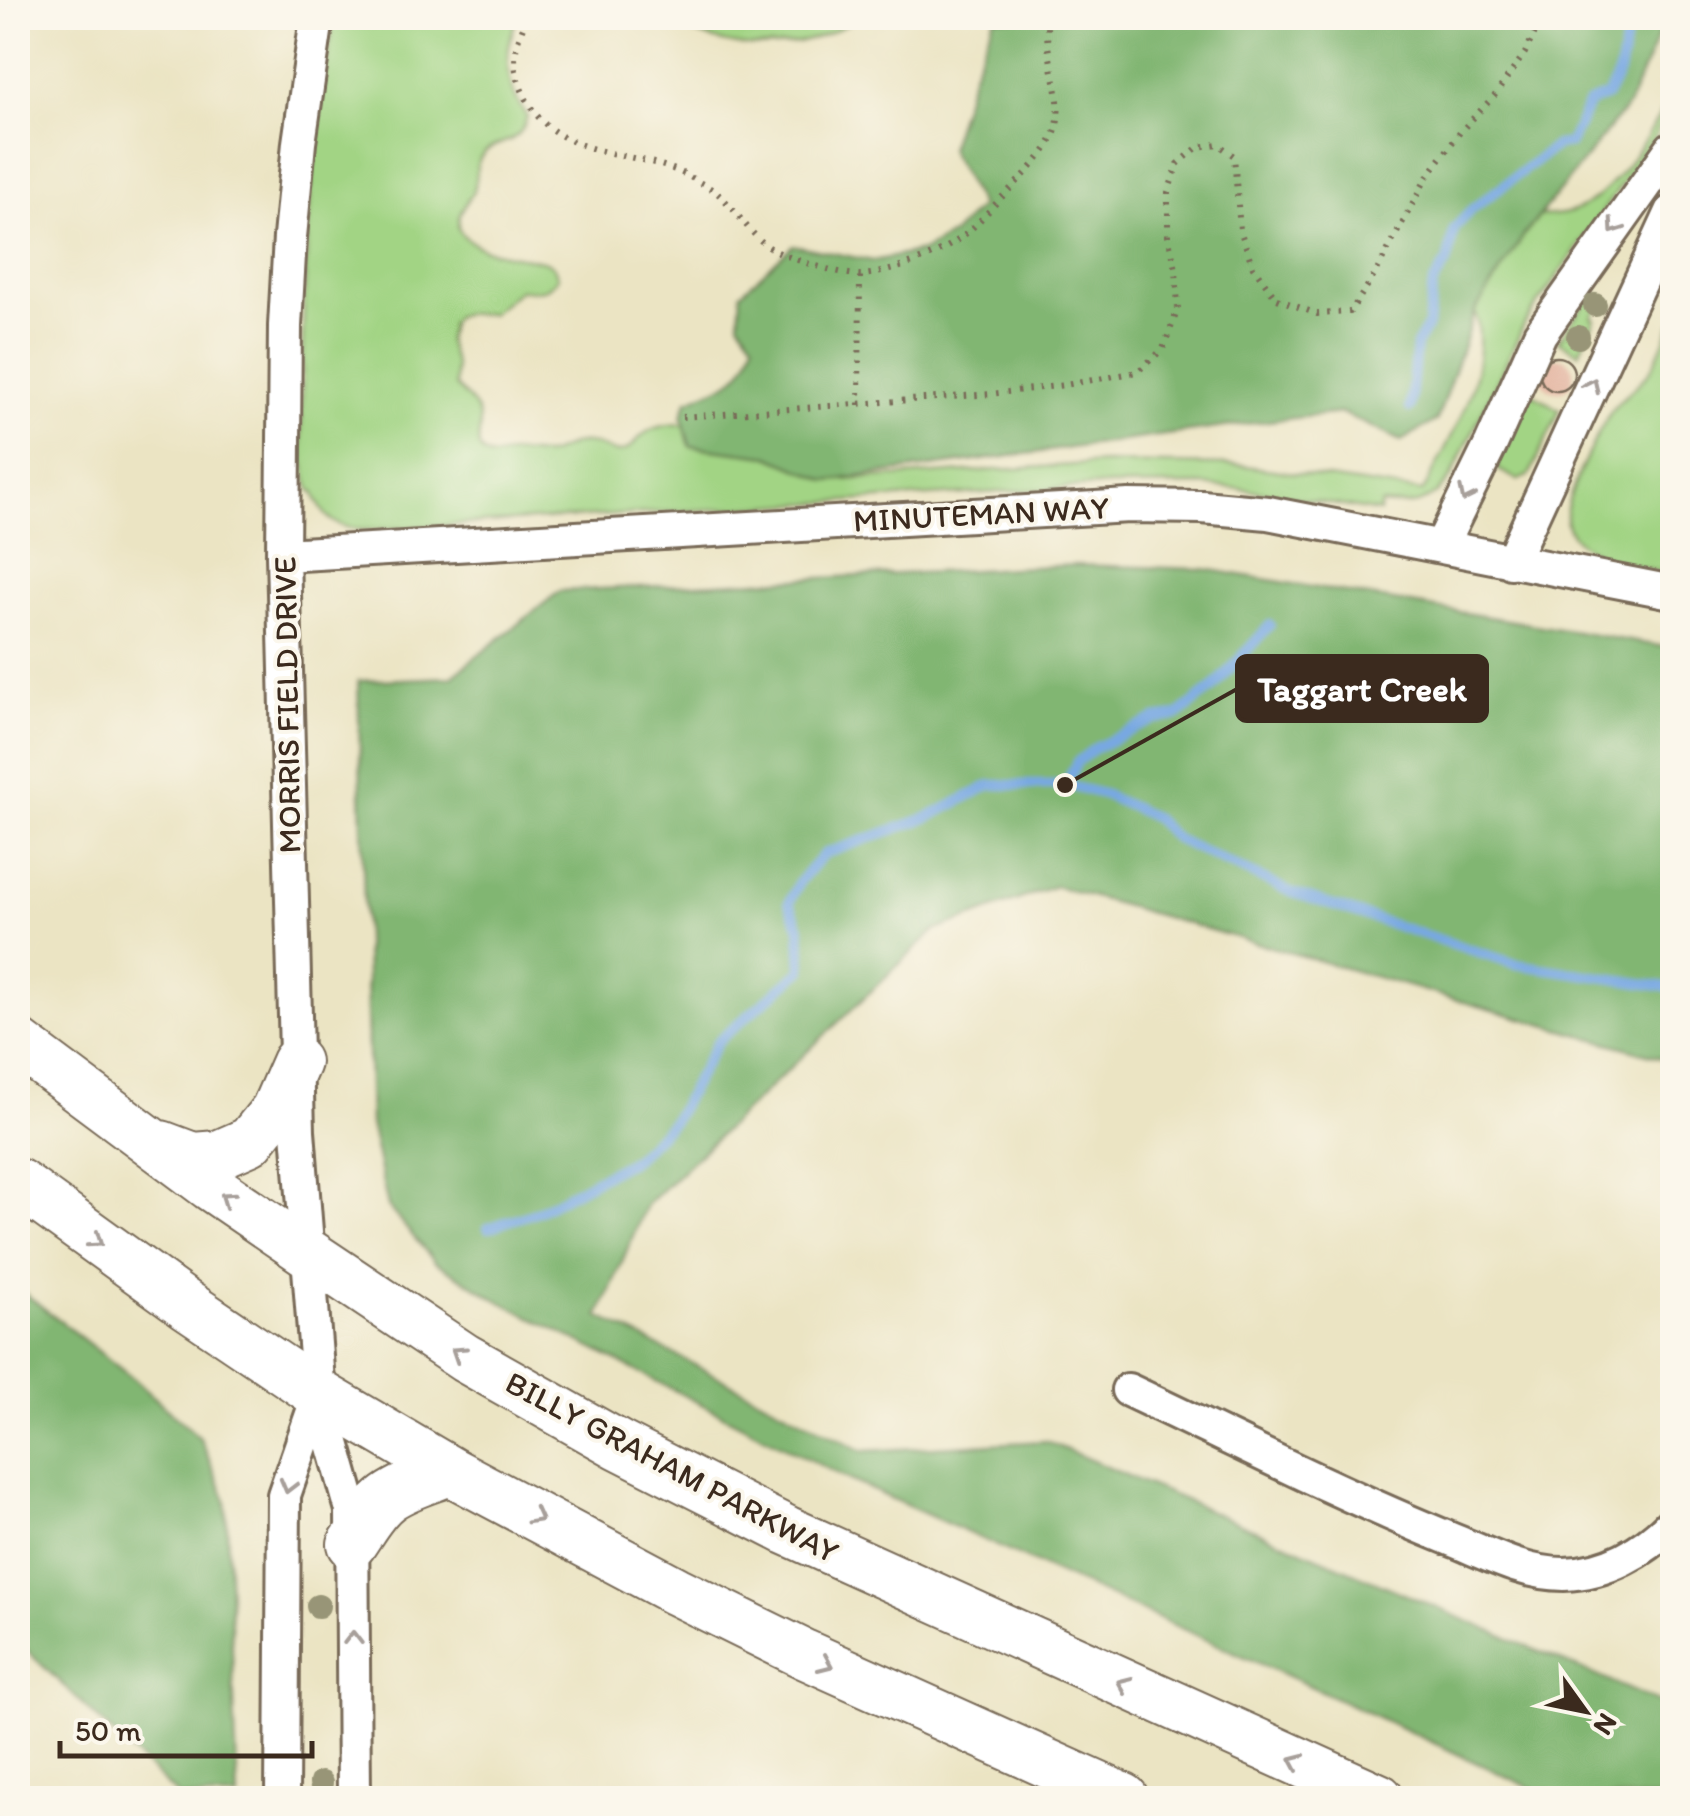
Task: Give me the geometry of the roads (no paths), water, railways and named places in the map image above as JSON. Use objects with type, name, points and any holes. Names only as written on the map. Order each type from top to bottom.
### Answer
[{"type":"highway","name":"BILLY GRAHAM PARKWAY","points":[[18,1043],[210,1186],[465,1358],[620,1445],[786,1530],[938,1601],[1378,1798]]},
{"type":"highway","points":[[150,1141],[193,1157],[218,1155],[250,1142],[275,1110],[296,1062]]},
{"type":"highway","points":[[18,1184],[187,1306],[318,1394],[450,1471],[804,1654],[1124,1798]]},
{"type":"highway","points":[[352,1544],[386,1498],[450,1471]]},
{"type":"street","name":"MORRIS FIELD DRIVE","points":[[317,18],[290,237],[285,326],[284,555],[298,1131],[318,1394],[352,1510],[354,1798]]},
{"type":"street","points":[[1441,546],[1540,334],[1672,148]]},
{"type":"street","points":[[1512,562],[1672,212]]},
{"type":"street","points":[[1584,271],[1642,280]]},
{"type":"street","name":"MINUTEMAN WAY","points":[[284,555],[1129,506],[1202,507],[1268,513],[1672,592]]},
{"type":"street","points":[[1128,1390],[1404,1520],[1527,1570],[1566,1574],[1605,1567],[1656,1540],[1672,1523]]},
{"type":"street","name":"MORRIS FIELD DRIVE","points":[[282,1798],[284,1495],[318,1394]]},
{"type":"waterway","points":[[1410,408],[1416,345],[1428,325],[1433,284],[1448,260],[1454,229],[1472,209],[1557,145],[1570,143],[1589,103],[1607,96],[1619,73],[1630,18]]},
{"type":"waterway","points":[[1065,785],[1077,762],[1095,748],[1155,719],[1177,716],[1213,688],[1270,625]]},
{"type":"waterway","points":[[488,1228],[538,1211],[634,1159],[673,1121],[718,1041],[802,970],[800,928],[789,903],[799,882],[824,854],[929,817],[990,785],[1065,785],[1103,794],[1153,817],[1176,839],[1293,893],[1516,964],[1672,988]]},
{"type":"place","name":"Taggart Creek","points":[[1065,785]]}]
